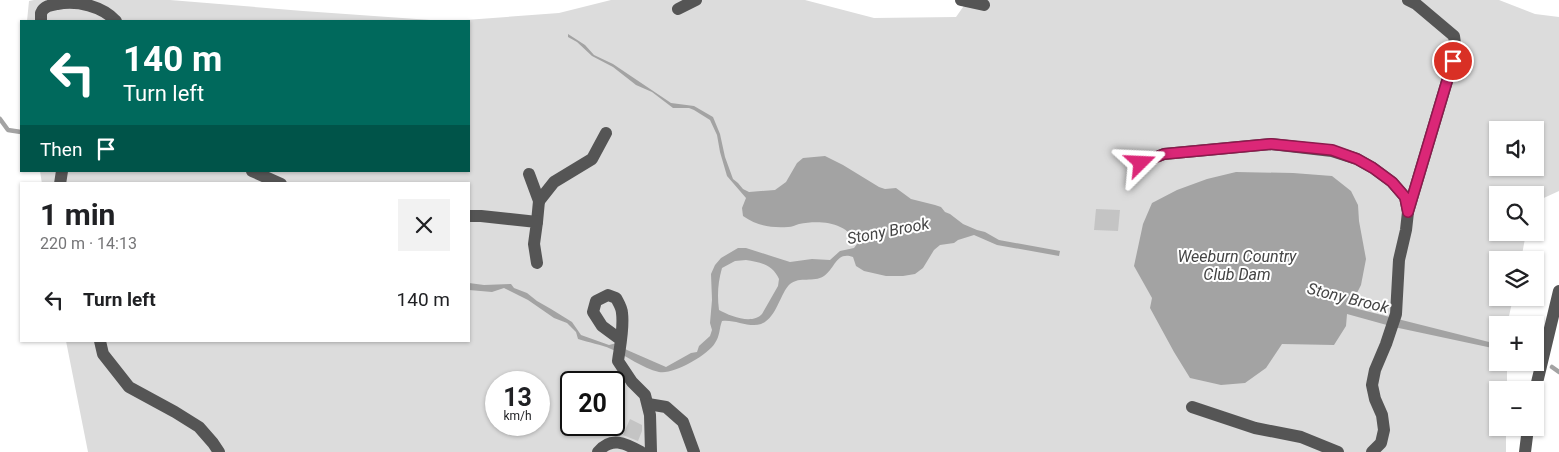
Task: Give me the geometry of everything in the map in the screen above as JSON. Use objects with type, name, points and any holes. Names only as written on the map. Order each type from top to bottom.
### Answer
[{"type":"street","points":[[678,9],[696,0]]},
{"type":"street","points":[[961,0],[984,5]]},
{"type":"street","points":[[1372,452],[1381,443],[1384,430],[1382,415],[1375,399],[1372,385],[1375,370],[1396,314],[1399,260],[1408,212],[1456,50],[1454,36],[1416,4],[1408,0]]},
{"type":"street","points":[[41,20],[42,12],[48,6],[67,2],[86,4],[112,16],[115,20]]},
{"type":"street","points":[[539,201],[554,182],[592,159],[606,133]]},
{"type":"street","points":[[1141,163],[1164,154],[1271,144],[1332,150],[1357,159],[1392,182],[1405,197],[1408,212]]},
{"type":"street","points":[[254,172],[276,182]]},
{"type":"street","points":[[528,174],[539,201],[534,244],[537,263]]},
{"type":"street","points":[[470,216],[537,222]]},
{"type":"street","points":[[1537,381],[1559,290]]},
{"type":"street","points":[[100,342],[103,354],[129,387],[199,427],[219,452]]},
{"type":"street","points":[[620,346],[618,361],[632,382],[645,395],[648,404],[652,442],[651,452]]},
{"type":"street","points":[[648,404],[666,408],[682,422],[694,452]]},
{"type":"street","points":[[1192,407],[1255,428],[1284,432],[1301,437],[1338,452]]},
{"type":"street","points":[[1525,452],[1527,436]]},
{"type":"street","points":[[598,452],[610,442],[626,444],[640,452]]},
{"type":"shaded area","points":[[170,0],[431,20],[27,20],[29,1]]},
{"type":"shaded area","points":[[611,0],[805,0],[874,18],[956,17],[968,0],[1499,0],[1535,14],[1559,17],[1559,191],[1544,198],[1544,186],[1489,186],[1489,241],[1525,241],[1523,251],[1489,251],[1489,306],[1511,306],[1509,316],[1489,316],[1489,371],[1507,371],[1507,381],[1489,381],[1489,436],[1506,436],[1506,452],[88,452],[66,342],[470,342],[470,182],[42,182],[40,172],[470,172],[470,20],[465,20],[559,13]]},
{"type":"water","points":[[568,34],[585,45],[594,55],[613,64],[671,103],[694,106],[713,117],[733,179],[749,192],[775,190],[786,182],[797,163],[803,158],[825,156],[879,187],[885,189],[896,188],[911,199],[941,207],[945,212],[963,224],[985,232],[999,240],[1060,251],[1059,256],[997,245],[974,235],[954,243],[940,245],[934,250],[923,268],[915,274],[903,276],[886,276],[864,271],[856,266],[853,257],[843,256],[824,276],[815,279],[798,280],[790,284],[775,311],[766,321],[756,325],[722,321],[718,338],[711,348],[690,363],[665,372],[647,368],[607,347],[578,339],[576,332],[567,323],[554,318],[528,300],[504,288],[492,292],[470,290],[470,283],[484,285],[511,284],[514,288],[527,293],[572,322],[581,335],[609,345],[617,343],[627,350],[666,367],[691,353],[697,352],[699,346],[710,336],[712,330],[710,323],[712,300],[711,274],[721,258],[738,248],[746,248],[790,262],[812,259],[830,260],[840,251],[854,248],[857,244],[847,231],[832,224],[816,222],[789,227],[770,227],[743,216],[742,208],[746,198],[727,176],[717,135],[710,120],[689,108],[673,108],[652,92],[636,85],[613,67],[592,56],[577,42],[568,37]],"holes":[[[746,260],[770,267],[779,279],[778,286],[762,314],[753,319],[747,319],[735,317],[719,310],[718,289],[722,268],[735,261]]]},
{"type":"water","name":"Weeburn Country Club Dam","points":[[1236,172],[1332,176],[1351,191],[1358,205],[1366,259],[1361,285],[1350,307],[1489,342],[1489,347],[1394,327],[1347,314],[1346,326],[1334,345],[1282,344],[1266,368],[1245,383],[1221,385],[1190,378],[1150,308],[1152,298],[1134,266],[1143,224],[1152,203],[1177,190],[1207,179]]},
{"type":"building","points":[[1096,209],[1120,210],[1118,231],[1094,230]]},
{"type":"building","points":[[630,419],[642,425],[638,441],[625,436],[625,430]]},
{"type":"waterway","name":"Stony Brook","points":[[0,119],[8,130],[20,132]]},
{"type":"waterway","name":"Stony Brook","points":[[1552,367],[1559,372]]},
{"type":"route","points":[[1141,163],[1164,154],[1271,144],[1332,150],[1357,159],[1392,182],[1405,197],[1408,212],[1453,61]]}]
